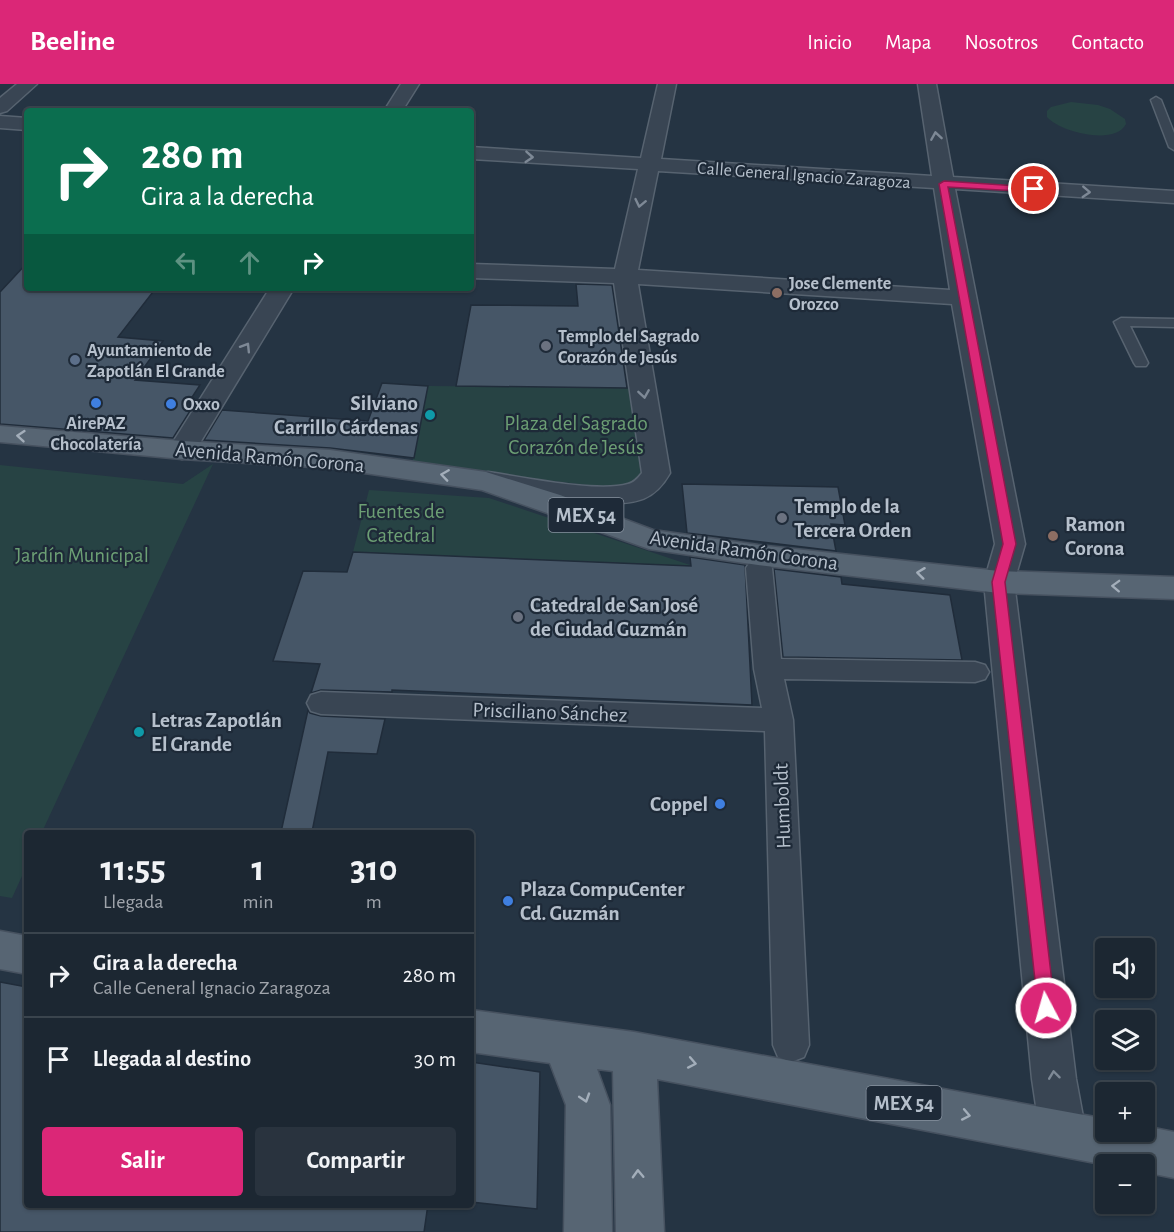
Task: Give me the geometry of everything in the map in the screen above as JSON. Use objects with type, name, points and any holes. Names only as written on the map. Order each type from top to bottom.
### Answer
[{"type":"main road","name":"Avenida Ramón Corona","points":[[0,434],[182,450],[330,459],[486,481],[649,539],[758,555],[999,582],[1174,588]]},
{"type":"main road","points":[[0,950],[24,954]]},
{"type":"main road","name":"MEX 54","points":[[474,1031],[634,1053],[1174,1155]]},
{"type":"main road","points":[[565,1043],[588,1105],[588,1232]]},
{"type":"main road","points":[[634,1053],[640,1232]]},
{"type":"street","points":[[0,107],[28,84]]},
{"type":"street","points":[[395,108],[410,84]]},
{"type":"street","points":[[486,481],[607,496],[636,492],[646,487],[652,480],[656,466],[625,276],[667,84]]},
{"type":"street","points":[[927,84],[963,298],[1010,544],[999,582],[1054,1079],[1063,1133]]},
{"type":"street","points":[[0,122],[24,123]]},
{"type":"street","name":"Calle General Ignacio Zaragoza","points":[[474,153],[944,184],[1172,202]]},
{"type":"street","points":[[474,271],[625,276],[963,298]]},
{"type":"street","points":[[182,450],[280,291]]},
{"type":"street","name":"Humboldt","points":[[759,568],[768,669],[779,720],[791,1045]]},
{"type":"street","points":[[768,669],[975,672]]},
{"type":"street","name":"Prisciliano Sánchez","points":[[321,704],[779,720]]},
{"type":"lane","points":[[1156,100],[1174,147]]},
{"type":"lane","points":[[1141,363],[1121,322],[1174,323]]},
{"type":"green space","points":[[1071,102],[1098,105],[1110,109],[1125,119],[1126,124],[1120,131],[1111,134],[1087,134],[1063,128],[1047,117],[1047,111],[1051,107]]},
{"type":"green space","name":"Plaza del Sagrado Corazón de Jesús","points":[[428,386],[634,388],[643,471],[632,483],[604,487],[412,464]]},
{"type":"green space","name":"Jardín Municipal","points":[[213,464],[43,830],[24,830],[24,872],[12,898],[0,896],[0,465],[183,484]]},
{"type":"green space","name":"Fuentes de Catedral","points":[[369,490],[489,498],[693,566],[353,552]]},
{"type":"building","name":"Ayuntamiento de Zapotlán El Grande","points":[[24,266],[24,291],[154,291],[118,337],[163,341],[135,380],[200,385],[185,408],[192,408],[173,438],[0,424],[0,292]]},
{"type":"building","name":"Templo del Sagrado Corazón de Jesús","points":[[576,284],[612,285],[627,388],[456,386],[471,305],[578,306]]},
{"type":"building","points":[[382,383],[428,386],[414,458],[330,448],[204,440],[222,410],[368,421]]},
{"type":"building","name":"Templo de la Tercera Orden","points":[[682,484],[838,487],[845,525],[831,524],[836,551],[687,533]]},
{"type":"building","name":"Catedral de San José de Ciudad Guzmán","points":[[353,552],[691,566],[690,557],[745,565],[752,705],[392,690],[392,692],[321,690],[311,693],[320,664],[273,661],[303,571],[347,572]]},
{"type":"building","points":[[774,569],[841,577],[842,584],[950,595],[962,660],[783,657]]},
{"type":"building","points":[[308,710],[310,713],[321,716],[385,719],[377,754],[328,752],[312,830],[281,830]]},
{"type":"building","points":[[0,982],[24,986],[24,1208],[427,1208],[424,1232],[0,1232]]},
{"type":"building","points":[[474,1062],[540,1072],[537,1209],[474,1202]]},
{"type":"place","name":"Jose Clemente Orozco","points":[[777,293]]},
{"type":"place","name":"Templo del Sagrado Corazón de Jesús","points":[[546,346]]},
{"type":"place","name":"Ayuntamiento de Zapotlán El Grande","points":[[75,360]]},
{"type":"place","name":"AirePAZ Chocolatería","points":[[96,403]]},
{"type":"place","name":"Oxxo","points":[[171,404]]},
{"type":"place","name":"Silviano Carrillo Cárdenas","points":[[430,415]]},
{"type":"place","name":"Templo de la Tercera Orden","points":[[782,518]]},
{"type":"place","name":"Ramon Corona","points":[[1053,536]]},
{"type":"place","name":"Catedral de San José de Ciudad Guzmán","points":[[518,617]]},
{"type":"place","name":"Letras Zapotlán El Grande","points":[[139,732]]},
{"type":"place","name":"Coppel","points":[[720,804]]},
{"type":"place","name":"Plaza CompuCenter Cd. Guzmán","points":[[508,901]]},
{"type":"route","points":[[1034,189],[944,184],[963,298],[1010,544],[999,582],[1046,1008]]}]
